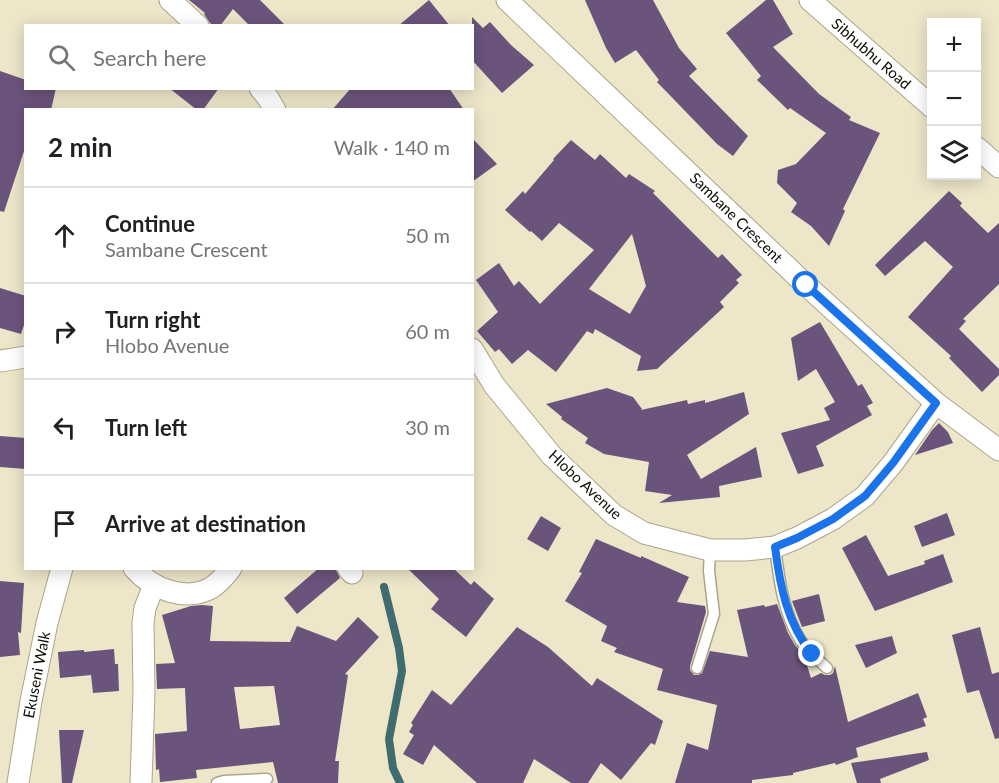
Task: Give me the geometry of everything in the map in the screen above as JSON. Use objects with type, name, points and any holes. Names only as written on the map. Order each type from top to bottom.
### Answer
[{"type":"street","points":[[170,0],[196,24]]},
{"type":"street","name":"Sambane Crescent","points":[[507,0],[806,285],[936,403],[999,450]]},
{"type":"street","name":"Sibhubhu Road","points":[[810,0],[927,103]]},
{"type":"street","points":[[262,90],[274,108]]},
{"type":"street","points":[[981,151],[999,167]]},
{"type":"street","name":"Hlobo Avenue","points":[[474,352],[494,385],[552,456],[614,515],[644,533],[710,550],[775,547],[833,519],[865,496],[893,463],[936,403]]},
{"type":"street","points":[[0,361],[24,357]]},
{"type":"street","name":"Ekuseni Walk","points":[[18,783],[31,701],[47,623],[61,570]]},
{"type":"street","points":[[136,570],[161,590],[192,593],[210,589],[218,584],[229,570]]},
{"type":"street","points":[[141,783],[144,691],[143,623],[145,608],[154,585]]},
{"type":"lane","points":[[775,547],[784,602],[792,623],[807,648],[827,668]]},
{"type":"lane","points":[[697,668],[714,614],[709,571],[710,550]]},
{"type":"lane","points":[[217,783],[267,779]]},
{"type":"building","points":[[189,0],[260,0],[284,24],[248,24],[233,9],[222,24],[211,24],[205,13]]},
{"type":"building","points":[[429,0],[448,24],[400,24]]},
{"type":"building","points":[[585,0],[653,0],[679,48],[697,69],[689,76],[748,136],[733,156],[717,144],[657,82],[659,80],[636,50],[615,63]]},
{"type":"building","points":[[766,0],[773,0],[793,34],[773,47],[819,94],[851,117],[849,120],[880,133],[843,209],[845,211],[829,246],[811,226],[791,212],[797,203],[777,183],[778,170],[796,164],[826,133],[790,108],[788,110],[757,80],[761,76],[726,33]]},
{"type":"building","points":[[472,17],[483,28],[490,22],[534,65],[502,93],[474,62],[474,24],[472,24]]},
{"type":"building","points":[[0,71],[24,79],[24,90],[56,90],[51,108],[24,108],[24,151],[4,212],[0,211]]},
{"type":"building","points":[[172,90],[218,90],[204,108],[194,108]]},
{"type":"building","points":[[349,90],[450,90],[463,108],[334,108]]},
{"type":"building","points":[[474,140],[497,164],[474,181]]},
{"type":"building","points":[[571,140],[595,160],[600,154],[626,178],[629,174],[655,191],[653,193],[718,258],[722,254],[742,275],[736,280],[739,283],[720,302],[724,307],[657,369],[637,371],[641,356],[595,329],[593,334],[587,331],[556,372],[528,350],[512,364],[499,349],[495,352],[477,331],[498,312],[476,280],[499,263],[514,286],[519,281],[540,304],[594,250],[559,223],[542,241],[505,210],[523,191],[525,194]],"holes":[[[632,234],[646,286],[630,314],[589,289]]]},
{"type":"building","points":[[949,191],[962,203],[960,206],[988,233],[999,223],[999,284],[963,319],[966,321],[959,329],[999,369],[999,375],[982,392],[949,358],[951,356],[908,317],[953,267],[925,241],[885,276],[875,265]]},
{"type":"building","points":[[0,288],[24,295],[24,325],[21,334],[0,328]]},
{"type":"building","points":[[820,322],[858,386],[862,384],[873,403],[867,406],[872,415],[816,446],[824,466],[798,474],[781,433],[830,420],[824,408],[835,402],[816,369],[798,381],[791,338]]},
{"type":"building","points":[[607,388],[633,397],[641,410],[687,400],[688,404],[705,400],[705,403],[744,392],[749,414],[687,455],[701,479],[756,447],[762,477],[719,486],[720,497],[659,503],[672,495],[645,491],[649,462],[604,454],[585,443],[588,438],[561,419],[562,417],[546,404]]},
{"type":"building","points":[[939,423],[948,432],[953,443],[915,455],[932,430]]},
{"type":"building","points":[[0,436],[24,438],[24,469],[0,467]]},
{"type":"building","points":[[947,513],[955,535],[922,547],[914,526]]},
{"type":"building","points":[[541,516],[561,528],[548,551],[527,539]]},
{"type":"building","points":[[866,535],[888,576],[925,564],[924,561],[943,554],[953,582],[875,611],[842,548]]},
{"type":"building","points":[[596,539],[689,577],[677,602],[705,606],[706,612],[690,666],[694,675],[702,673],[710,651],[748,657],[737,610],[777,604],[788,633],[804,656],[811,678],[821,673],[830,675],[835,666],[848,722],[918,693],[927,717],[923,719],[926,726],[856,748],[858,757],[836,765],[835,763],[793,773],[793,775],[752,780],[752,783],[675,783],[687,743],[708,750],[717,705],[657,690],[663,669],[614,652],[617,648],[601,641],[607,626],[565,601],[582,573],[579,572]]},
{"type":"building","points":[[317,570],[336,570],[340,578],[297,614],[284,598]]},
{"type":"building","points":[[409,570],[455,570],[471,585],[474,581],[494,599],[466,637],[431,609],[439,599]]},
{"type":"building","points":[[0,581],[24,583],[21,633],[18,632],[20,655],[0,657]]},
{"type":"building","points":[[819,594],[825,621],[802,627],[792,601]]},
{"type":"building","points":[[191,606],[213,606],[210,641],[290,642],[297,626],[336,641],[358,617],[379,637],[345,674],[348,675],[335,761],[339,761],[338,783],[278,783],[273,762],[196,770],[197,778],[160,782],[159,769],[156,770],[155,734],[187,731],[185,688],[157,689],[156,664],[175,663],[162,615]],"holes":[[[274,686],[280,725],[240,729],[234,687]]]},
{"type":"building","points":[[517,627],[548,647],[592,686],[597,678],[663,721],[655,745],[651,743],[621,780],[601,763],[588,783],[571,783],[534,759],[523,783],[477,783],[434,745],[423,765],[403,754],[414,735],[409,732],[413,725],[411,723],[432,690],[451,705]]},
{"type":"building","points":[[980,627],[992,674],[999,672],[999,738],[995,739],[979,690],[967,693],[952,635]]},
{"type":"building","points":[[892,636],[897,653],[866,668],[855,645]]},
{"type":"building","points":[[114,649],[115,664],[118,664],[119,691],[93,693],[91,675],[60,678],[58,652]]},
{"type":"building","points":[[59,730],[84,730],[72,783],[62,783]]},
{"type":"building","points":[[927,752],[929,760],[880,779],[881,783],[857,783],[851,763]]},
{"type":"waterway","points":[[384,587],[399,648],[402,671],[389,739],[393,768],[400,783]]},
{"type":"route","points":[[806,285],[936,403],[893,463],[865,496],[833,519],[775,547],[784,602],[792,623],[812,654]]}]
